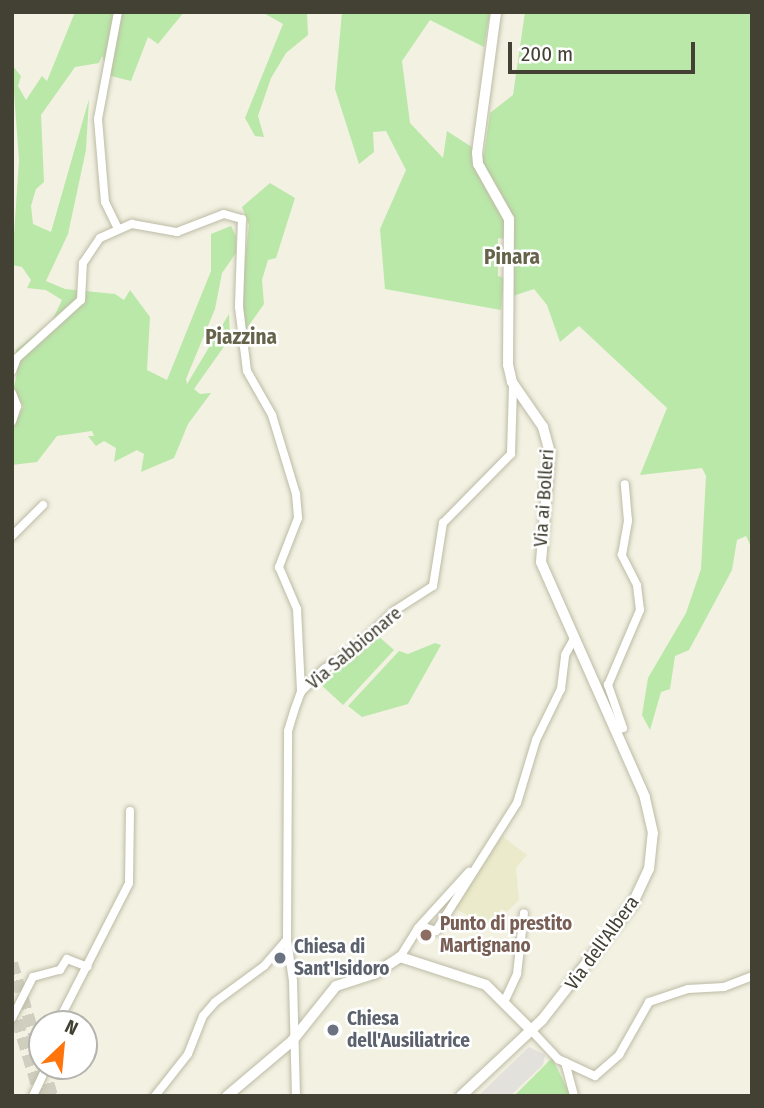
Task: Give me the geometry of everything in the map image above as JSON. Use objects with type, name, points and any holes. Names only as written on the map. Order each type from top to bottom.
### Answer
[{"type":"street","points":[[118,12],[98,119],[105,202],[109,218],[118,229]]},
{"type":"street","name":"Via ai Bolleri","points":[[496,12],[477,153],[478,164],[509,219],[508,365],[512,382],[548,440],[541,562],[574,639]]},
{"type":"street","points":[[12,371],[17,358],[73,311],[81,300],[83,263],[89,249],[118,229],[132,224],[177,232],[224,214],[242,219],[239,285],[247,372],[272,415],[296,494],[298,518],[279,567],[297,610],[301,692]]},
{"type":"street","name":"Via Sabbionare","points":[[296,1096],[292,1041],[293,981],[287,940],[288,731],[301,692],[394,611],[433,586],[443,523],[511,454],[512,382]]},
{"type":"street","points":[[12,393],[17,406],[12,421]]},
{"type":"street","points":[[617,730],[623,728],[608,685],[640,610],[637,585],[622,555],[628,521],[625,484]]},
{"type":"street","points":[[12,536],[43,505]]},
{"type":"street","points":[[421,926],[436,931],[521,796],[536,740],[561,688],[565,655],[574,639]]},
{"type":"street","name":"Via dell'Albera","points":[[461,1096],[531,1030],[568,990],[632,905],[649,869],[653,833],[650,814],[617,730],[574,639]]},
{"type":"street","points":[[65,1010],[129,883],[130,811]]},
{"type":"street","points":[[227,1096],[292,1041],[336,986],[374,974],[400,957],[421,926],[472,872]]},
{"type":"street","points":[[505,1000],[517,974],[524,913]]},
{"type":"street","points":[[155,1096],[188,1054],[203,1016],[215,1002],[264,966],[287,940]]},
{"type":"street","points":[[400,957],[486,985],[505,1000],[531,1030],[565,1062],[590,1075],[599,1074],[619,1055],[649,1002],[688,989],[724,987],[752,976]]},
{"type":"street","points":[[12,1018],[33,977],[60,970],[67,959],[88,967]]},
{"type":"street","points":[[565,1062],[574,1096]]},
{"type":"street","points":[[33,1096],[40,1080]]},
{"type":"shaded area","points":[[502,836],[527,855],[516,868],[519,900],[507,912],[501,909],[491,928],[454,908]]},
{"type":"shaded area","points":[[529,1047],[545,1055],[543,1065],[510,1096],[478,1096]]},
{"type":"green space","points":[[75,12],[184,12],[158,44],[148,37],[131,81],[111,76],[102,56],[99,63],[75,67],[41,115],[44,182],[36,189],[31,206],[33,224],[51,232],[89,99],[86,150],[68,234],[46,281],[65,289],[115,294],[124,300],[130,290],[150,317],[147,370],[167,380],[211,271],[211,234],[231,226],[236,236],[236,253],[222,273],[215,309],[186,379],[187,384],[229,314],[230,338],[194,389],[200,394],[211,393],[188,424],[174,458],[141,472],[144,454],[137,450],[114,462],[116,448],[104,441],[96,446],[88,436],[94,436],[92,431],[57,436],[37,462],[12,465],[12,429],[23,407],[17,395],[12,396],[19,363],[16,350],[52,321],[62,300],[46,290],[27,288],[31,280],[22,267],[12,265],[19,160],[12,65],[21,76],[18,86],[26,100],[42,76],[47,81]]},
{"type":"green space","points":[[262,12],[307,12],[308,35],[286,53],[271,78],[258,116],[264,137],[255,136],[245,118],[283,24]]},
{"type":"green space","points":[[342,12],[490,12],[484,47],[430,20],[402,61],[410,123],[443,158],[447,131],[484,155],[490,113],[513,95],[525,12],[752,12],[752,549],[746,536],[737,540],[732,570],[689,650],[675,656],[670,689],[661,692],[650,730],[642,715],[648,678],[686,613],[701,569],[706,476],[702,468],[640,475],[667,408],[579,326],[560,342],[547,305],[534,289],[513,296],[513,240],[498,238],[498,276],[504,278],[501,310],[385,289],[380,229],[406,170],[386,131],[373,132],[374,152],[359,164],[335,89]]},
{"type":"green space","points":[[270,183],[295,198],[276,258],[268,260],[262,280],[264,304],[245,331],[242,285],[249,225],[242,207]]},
{"type":"green space","points":[[376,634],[394,650],[343,705],[319,683],[338,663],[344,668]]},
{"type":"green space","points":[[435,643],[441,645],[408,704],[362,717],[348,706],[399,651],[408,654]]},
{"type":"green space","points":[[552,1058],[571,1096],[514,1096]]},
{"type":"tunnel","points":[[12,963],[28,1015]]},
{"type":"tunnel","points":[[12,1003],[40,1096]]},
{"type":"tunnel","points":[[47,1080],[52,1096]]},
{"type":"place","name":"Punto di prestito Martignano","points":[[426,935]]},
{"type":"place","name":"Chiesa di Sant'Isidoro","points":[[280,958]]},
{"type":"place","name":"Chiesa dell'Ausiliatrice","points":[[333,1030]]},
{"type":"district","name":"Pinara","points":[[512,257]]},
{"type":"district","name":"Piazzina","points":[[241,337]]}]
